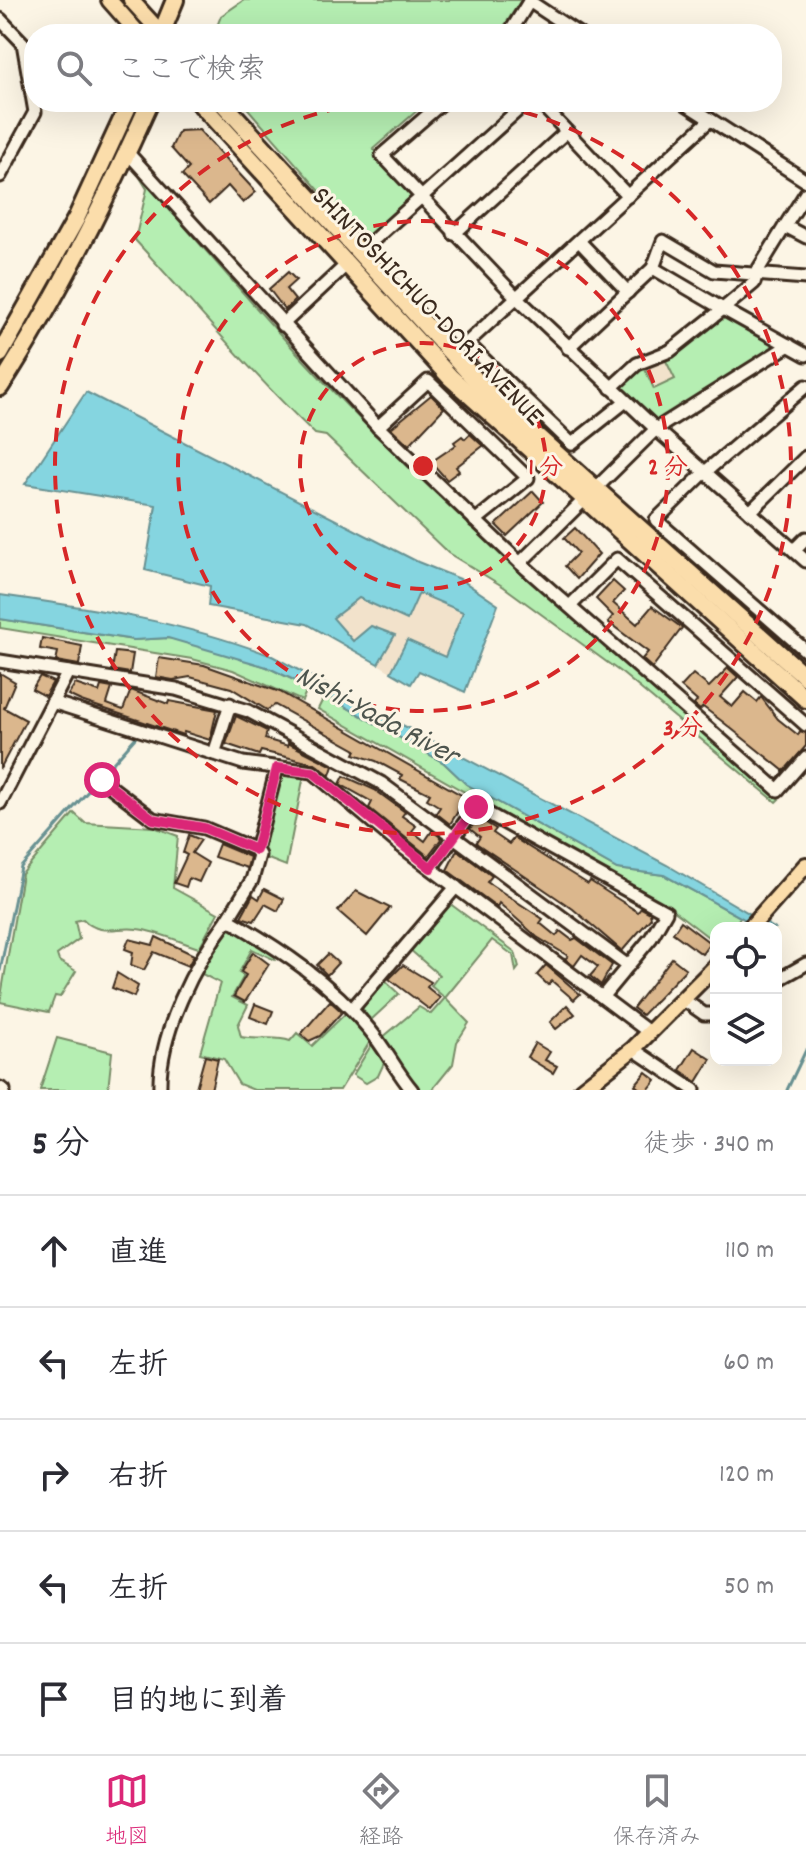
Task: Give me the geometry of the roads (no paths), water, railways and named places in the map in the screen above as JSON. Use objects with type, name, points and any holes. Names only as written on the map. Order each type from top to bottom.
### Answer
[{"type":"highway","points":[[165,24],[175,0]]},
{"type":"highway","points":[[2,347],[76,219],[125,112]]},
{"type":"highway","points":[[0,387],[35,329],[145,112]]},
{"type":"highway","name":"SHINTOSHICHUO-DORI AVENUE","points":[[208,112],[345,266],[450,377],[806,677]]},
{"type":"highway","name":"SHINTOSHICHUO-DORI AVENUE","points":[[231,112],[473,378],[589,495],[806,699]]},
{"type":"main road","points":[[109,0],[130,24]]},
{"type":"main road","points":[[131,0],[152,24]]},
{"type":"main road","points":[[755,922],[806,865]]},
{"type":"main road","points":[[581,1090],[633,1049],[710,972]]},
{"type":"street","points":[[515,24],[529,0],[564,24]]},
{"type":"street","points":[[0,19],[23,43],[24,49]]},
{"type":"street","points":[[0,176],[35,112]]},
{"type":"street","points":[[431,112],[382,155],[419,198],[568,348],[704,473],[806,561]]},
{"type":"street","points":[[358,254],[516,112]]},
{"type":"street","points":[[548,112],[628,196]]},
{"type":"street","points":[[698,112],[806,181]]},
{"type":"street","points":[[626,401],[572,444],[467,343],[710,120]]},
{"type":"street","points":[[454,234],[566,132]]},
{"type":"street","points":[[127,152],[378,427],[520,563],[778,790],[806,758]]},
{"type":"street","points":[[611,388],[637,364],[670,351],[754,283],[757,272],[806,193]]},
{"type":"street","points":[[785,226],[806,237]]},
{"type":"street","points":[[579,241],[628,292]]},
{"type":"street","points":[[568,348],[653,268],[663,241],[714,271],[806,278]]},
{"type":"street","points":[[282,325],[345,266]]},
{"type":"street","points":[[653,268],[806,355]]},
{"type":"street","points":[[520,563],[656,429],[789,345]]},
{"type":"street","points":[[378,427],[428,381],[528,478],[475,521]]},
{"type":"street","points":[[806,386],[704,473],[656,520],[806,651]]},
{"type":"street","points":[[750,512],[806,457]]},
{"type":"street","points":[[794,550],[806,538]]},
{"type":"street","points":[[570,606],[617,559],[806,725]]},
{"type":"street","points":[[0,662],[176,689],[230,704],[278,725],[381,783],[628,966]]},
{"type":"street","points":[[0,803],[68,672]]},
{"type":"street","points":[[52,702],[214,754],[277,768],[313,772],[431,868],[650,1033]]},
{"type":"street","points":[[214,754],[230,704]]},
{"type":"street","points":[[160,1090],[161,1064],[180,1004],[204,950],[252,880],[259,859],[256,850],[277,768]]},
{"type":"street","points":[[102,780],[153,819],[204,828],[256,850]]},
{"type":"street","points":[[431,868],[476,807],[666,912],[651,938],[603,996]]},
{"type":"street","points":[[352,1009],[456,887]]},
{"type":"street","points":[[228,919],[288,954],[352,1009],[412,1090]]},
{"type":"street","points":[[782,978],[806,964]]},
{"type":"street","points":[[684,1000],[704,1014],[710,1014]]},
{"type":"street","points":[[633,1049],[694,1090]]},
{"type":"water","points":[[86,392],[418,562],[460,579],[498,605],[465,692],[419,671],[411,684],[391,672],[407,640],[445,657],[463,612],[419,593],[407,620],[359,598],[333,618],[353,641],[371,626],[395,635],[378,664],[307,624],[208,606],[210,586],[145,570],[156,505],[25,484]]},
{"type":"water","name":"Nishi-Yada River","points":[[0,595],[172,625],[272,656],[667,865],[764,922],[749,922],[664,875],[617,869],[466,784],[444,763],[325,695],[267,667],[168,638],[134,640],[0,619]]},
{"type":"waterway","points":[[0,971],[21,867],[136,737]]},
{"type":"waterway","points":[[787,1090],[806,1050]]}]
